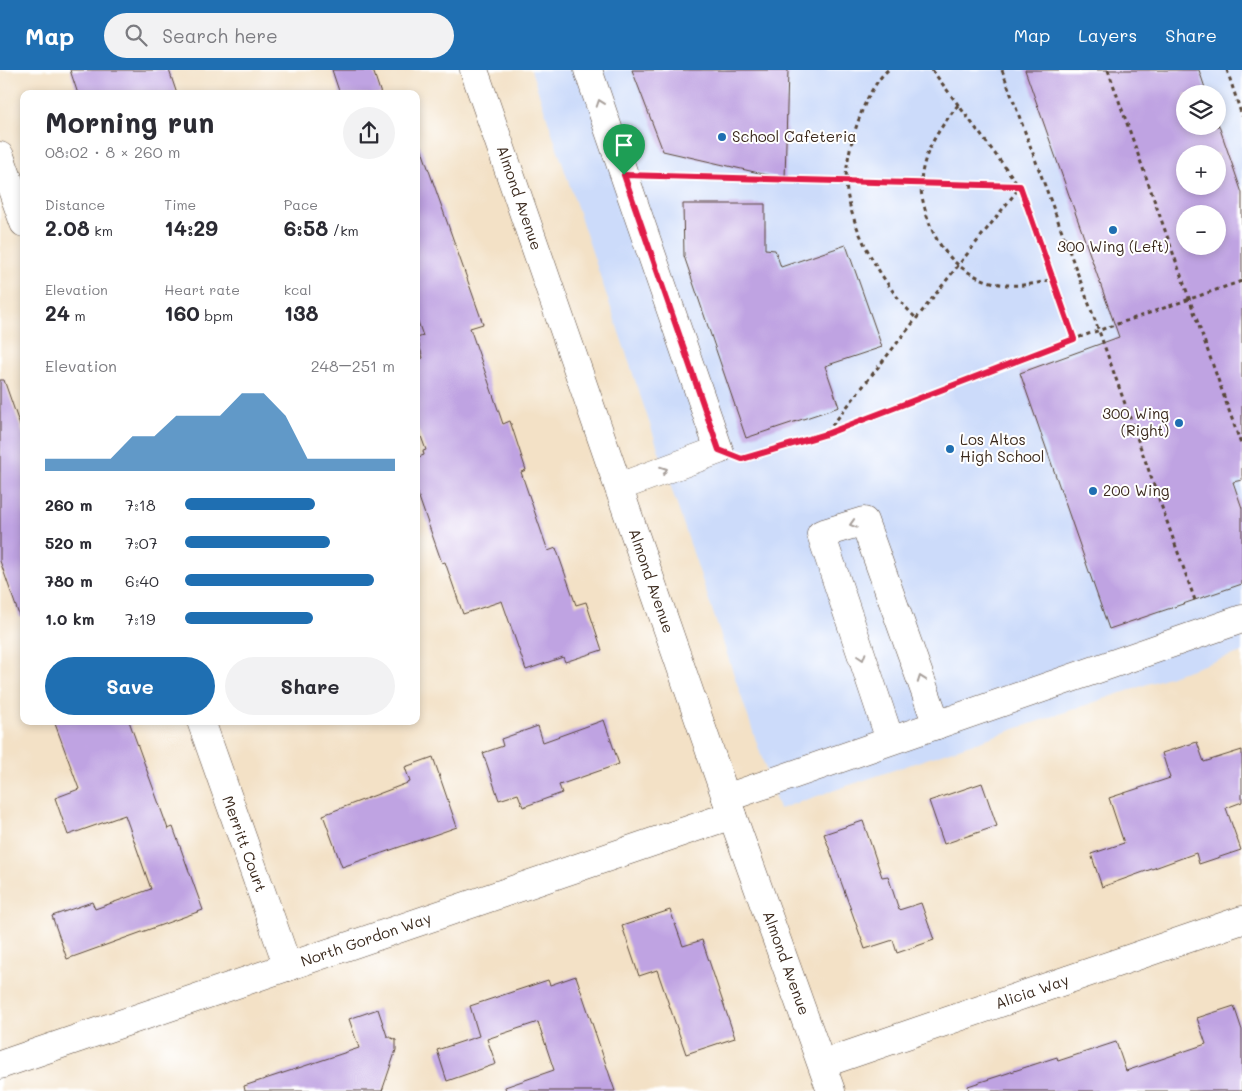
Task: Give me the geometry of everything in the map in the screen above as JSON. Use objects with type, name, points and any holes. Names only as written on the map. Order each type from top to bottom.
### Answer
[{"type":"street","name":"Almond Avenue","points":[[474,70],[729,806],[831,1091]]},
{"type":"street","points":[[588,70],[719,450],[618,487]]},
{"type":"street","points":[[0,156],[20,211]]},
{"type":"street","points":[[890,740],[821,534],[864,521],[937,725]]},
{"type":"street","name":"North Gordon Way","points":[[0,1065],[288,967],[729,806],[890,740],[1242,619]]},
{"type":"street","name":"Merritt Court","points":[[202,725],[288,967]]},
{"type":"street","name":"Alicia Way","points":[[822,1064],[1242,920]]},
{"type":"path","points":[[888,70],[863,107],[851,141],[846,181],[849,202],[879,273],[905,308],[917,319]]},
{"type":"path","points":[[932,70],[1020,186],[1074,339]]},
{"type":"path","points":[[1002,70],[1099,331],[1199,610]]},
{"type":"path","points":[[1108,70],[1191,299],[1242,447]]},
{"type":"path","points":[[1227,70],[1242,116]]},
{"type":"path","points":[[958,104],[938,130],[929,148],[921,184],[931,228],[944,250],[959,265],[997,285],[1020,286],[1052,279]]},
{"type":"path","points":[[624,175],[1020,186]]},
{"type":"path","points":[[826,434],[1020,186]]},
{"type":"path","points":[[719,450],[742,459],[826,434],[1074,339],[1242,282]]},
{"type":"shaded area","name":"Los Altos High School","points":[[531,70],[1242,70],[1242,652],[779,809]]},
{"type":"building","points":[[70,70],[169,70],[176,90],[77,90]]},
{"type":"building","points":[[332,70],[373,70],[380,90],[339,90]]},
{"type":"building","name":"School Cafeteria","points":[[632,70],[788,70],[785,179],[663,151]]},
{"type":"building","points":[[1025,70],[1199,70],[1204,85],[1176,85],[1176,135],[1222,135],[1226,145],[1176,145],[1176,195],[1226,195],[1226,146],[1242,193],[1242,480],[1233,482],[1242,508],[1242,584],[1109,629],[1020,373],[1119,337]]},
{"type":"building","points":[[420,145],[483,324],[470,328],[503,424],[510,421],[526,470],[521,472],[548,551],[556,548],[576,605],[586,602],[602,650],[565,662],[563,657],[526,670],[502,601],[463,614],[445,562],[442,563],[420,500],[420,456],[424,455],[423,451],[426,450],[420,434],[420,359],[423,358],[420,348],[420,337],[423,336],[420,327]]},
{"type":"building","points":[[683,204],[765,204],[765,249],[775,250],[781,267],[846,245],[882,347],[825,366],[839,407],[746,438],[684,256]]},
{"type":"building","points":[[0,380],[4,380],[20,426],[20,618],[0,561]]},
{"type":"building","points":[[604,720],[619,764],[559,785],[562,793],[523,807],[518,794],[499,800],[483,753],[503,746],[501,739],[538,726],[543,742]]},
{"type":"building","points":[[55,725],[130,725],[168,829],[173,827],[203,910],[67,959],[52,916],[92,902],[95,909],[151,889],[125,815],[68,835],[55,798],[79,789]]},
{"type":"building","points":[[1197,742],[1204,762],[1242,750],[1242,802],[1226,808],[1241,850],[1199,864],[1196,853],[1102,887],[1091,854],[1124,843],[1109,798],[1170,778],[1162,753]]},
{"type":"building","points":[[433,757],[457,827],[342,867],[323,815],[410,782],[405,767]]},
{"type":"building","points":[[982,783],[997,826],[944,844],[929,801]]},
{"type":"building","points":[[863,821],[882,877],[888,876],[899,910],[921,903],[934,940],[897,953],[893,940],[865,949],[824,834]]},
{"type":"building","points":[[670,910],[683,946],[702,940],[735,1038],[686,1054],[657,970],[639,976],[622,926]]},
{"type":"building","points":[[576,976],[615,1091],[506,1091],[505,1087],[554,1070],[538,1022],[487,1039],[496,1064],[447,1081],[437,1050],[479,1036],[470,1006],[548,980],[550,985]]},
{"type":"building","points":[[1234,1006],[1242,1030],[1242,1091],[969,1091],[968,1086],[1057,1057],[1058,1061],[1116,1042],[1126,1071],[1206,1044],[1197,1018]]},
{"type":"building","points":[[378,1009],[387,1036],[396,1040],[396,1050],[382,1091],[245,1091],[244,1086],[359,1048],[349,1019]]},
{"type":"place","name":"School Cafeteria","points":[[722,137]]},
{"type":"place","name":"300 Wing (Left)","points":[[1113,230]]},
{"type":"place","name":"300 Wing (Right)","points":[[1179,423]]},
{"type":"place","name":"Los Altos High School","points":[[950,449]]},
{"type":"place","name":"200 Wing","points":[[1093,491]]},
{"type":"route","points":[[624,175],[1020,186],[1074,339],[826,434],[742,459],[719,450],[624,175]]}]
